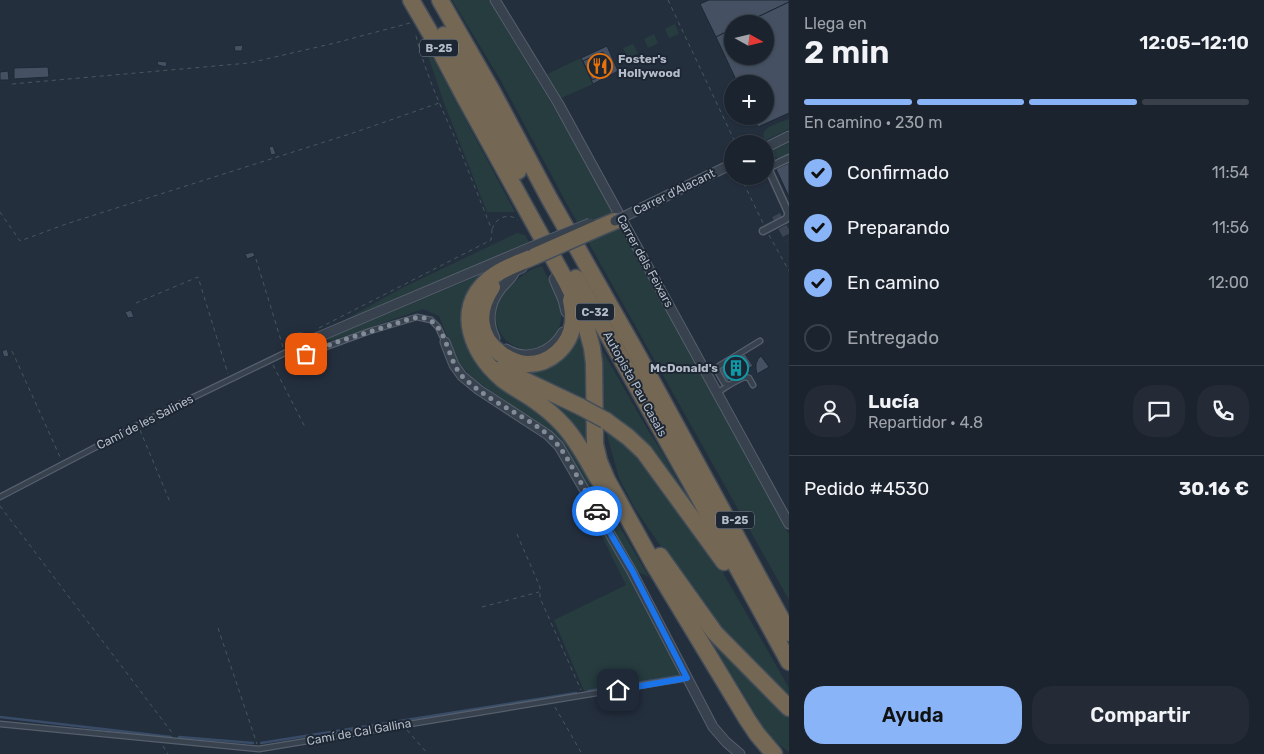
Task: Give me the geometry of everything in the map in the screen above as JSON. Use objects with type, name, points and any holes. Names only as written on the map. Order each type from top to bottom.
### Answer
[{"type":"highway","name":"B-25","points":[[411,0],[436,43],[560,281],[584,318],[592,348],[594,380],[588,404],[599,461],[607,480],[636,534],[747,719],[774,754]]},
{"type":"highway","name":"Autopista Pau Casals","points":[[424,0],[484,105],[535,206],[789,662]]},
{"type":"highway","name":"Autopista Pau Casals","points":[[440,0],[492,91],[789,633]]},
{"type":"highway","points":[[615,221],[496,274],[479,289],[471,304],[470,326],[479,353],[502,379],[536,401],[559,421],[571,435],[664,589],[697,636]]},
{"type":"highway","points":[[515,271],[507,275],[492,288],[484,302],[481,312],[483,331],[492,348],[508,360],[526,364],[540,362],[558,354],[568,341],[573,324],[573,312],[560,281]]},
{"type":"highway","points":[[479,353],[503,370],[588,404],[605,420],[628,437],[644,452],[768,623]]},
{"type":"highway","points":[[588,404],[614,480],[654,547],[715,633],[789,708]]},
{"type":"highway","name":"B-25","points":[[678,429],[712,480],[789,613]]},
{"type":"street","name":"Carrer dels Feixars","points":[[495,0],[558,103],[789,524]]},
{"type":"street","points":[[774,143],[789,136]]},
{"type":"street","points":[[763,231],[786,219],[788,216],[788,212],[768,168],[789,158]]},
{"type":"street","name":"Carrer d'Alacant","points":[[615,221],[724,168]]},
{"type":"street","points":[[515,271],[535,255]]},
{"type":"street","points":[[312,343],[535,255]]},
{"type":"street","points":[[445,342],[454,365],[462,376],[484,393],[548,435],[559,446],[632,570],[713,727],[740,754]]},
{"type":"lane","points":[[312,343],[308,352],[302,356],[296,355],[291,350],[290,343],[297,336],[304,336],[312,343],[318,350],[370,331],[418,317],[431,320],[438,327],[445,342]]},
{"type":"lane","points":[[729,385],[724,383],[716,369],[760,342]]},
{"type":"lane","name":"Camí de les Salines","points":[[0,497],[138,425],[291,350]]},
{"type":"lane","points":[[716,393],[744,377],[749,378],[753,385]]},
{"type":"lane","name":"Camí de Cal Gallina","points":[[0,724],[259,749],[687,678]]},
{"type":"path","points":[[668,0],[732,135]]},
{"type":"path","points":[[12,84],[249,62],[413,22]]},
{"type":"path","points":[[415,31],[419,48],[439,103],[492,230]]},
{"type":"path","points":[[0,212],[20,241],[66,224],[356,132],[439,103]]},
{"type":"path","points":[[312,343],[318,328],[322,325],[491,240],[492,230],[496,221],[504,217],[513,216],[521,222]]},
{"type":"path","points":[[256,259],[285,353]]},
{"type":"path","points":[[136,302],[198,277],[229,380]]},
{"type":"path","points":[[12,351],[63,464]]},
{"type":"path","points":[[270,360],[305,427]]},
{"type":"path","points":[[138,425],[170,502]]},
{"type":"path","points":[[0,506],[178,741]]},
{"type":"path","points":[[517,534],[540,587],[540,598],[584,695]]},
{"type":"path","points":[[482,607],[540,592]]},
{"type":"path","points":[[218,628],[259,749]]},
{"type":"path","points":[[552,700],[582,754]]},
{"type":"path","points":[[403,724],[428,754]]},
{"type":"path","points":[[159,739],[168,754]]},
{"type":"green space","points":[[452,0],[489,0],[554,108],[609,205],[789,534],[789,600],[567,204],[500,79]]},
{"type":"green space","points":[[675,24],[679,34],[669,38],[665,29]]},
{"type":"green space","points":[[654,34],[658,43],[648,48],[644,39]]},
{"type":"green space","points":[[422,38],[515,212],[487,212],[444,103]]},
{"type":"green space","points":[[633,44],[638,53],[628,58],[623,48]]},
{"type":"green space","points":[[581,58],[593,84],[561,98],[547,74]]},
{"type":"green space","points":[[789,119],[789,129],[774,136],[763,135],[770,126]]},
{"type":"green space","points":[[789,143],[789,154],[786,156],[776,158],[774,156],[774,150]]},
{"type":"green space","points":[[517,233],[525,235],[529,242],[341,324],[339,323],[402,288]]},
{"type":"green space","points":[[542,266],[560,307],[560,325],[551,340],[539,347],[527,349],[516,347],[507,341],[500,332],[496,321],[497,308],[503,295],[516,281],[527,272]]},
{"type":"green space","points":[[487,270],[466,300],[462,312],[462,332],[471,356],[477,364],[521,397],[562,433],[594,482],[649,577],[636,571],[583,477],[558,439],[472,377],[457,361],[439,316],[423,309],[333,340],[324,340]]},
{"type":"green space","points":[[578,325],[586,366],[587,402],[513,368]]},
{"type":"green space","points":[[602,350],[701,521],[630,428],[617,417],[604,411]]},
{"type":"green space","points":[[527,387],[587,417],[590,450]]},
{"type":"green space","points":[[605,428],[643,462],[710,550],[789,688],[789,701],[722,631],[698,601],[634,507],[619,478]]},
{"type":"green space","points":[[587,506],[689,675],[585,693],[554,620],[626,585]]},
{"type":"green space","points":[[708,636],[789,717],[789,752],[765,730]]},
{"type":"building","points":[[709,0],[789,0],[789,2],[762,15],[724,15],[724,33],[716,37],[700,4]]},
{"type":"building","points":[[789,2],[789,113],[774,120],[774,75],[734,75],[729,65],[774,65],[774,15],[762,15]]},
{"type":"building","points":[[724,33],[724,54],[716,37]]},
{"type":"building","points":[[243,45],[242,51],[235,51],[234,46]]},
{"type":"building","name":"Foster's Hollywood","points":[[607,46],[618,71],[593,84],[581,58]]},
{"type":"building","points":[[603,52],[612,71],[592,80],[583,61]]},
{"type":"building","points":[[157,61],[167,62],[166,67],[158,65]]},
{"type":"building","points":[[48,67],[49,77],[14,79],[14,68]]},
{"type":"building","points":[[8,71],[9,80],[0,80],[0,72]]},
{"type":"building","points":[[273,146],[276,154],[271,155],[269,147]]},
{"type":"building","points":[[789,163],[789,197],[776,169]]},
{"type":"building","points":[[253,252],[255,256],[247,259],[245,254]]},
{"type":"building","points":[[131,310],[134,317],[128,318],[125,312]]},
{"type":"building","points":[[7,349],[9,356],[4,357],[2,351]]},
{"type":"building","name":"McDonald's","points":[[745,354],[753,366],[727,381],[723,378],[719,369]]},
{"type":"building","points":[[761,356],[769,367],[757,374],[756,364]]},
{"type":"waterway","points":[[588,691],[678,676]]},
{"type":"waterway","points":[[261,743],[576,693]]},
{"type":"waterway","points":[[0,717],[171,737]]},
{"type":"waterway","points":[[179,737],[253,743]]},
{"type":"tunnel","points":[[776,215],[789,239]]},
{"type":"way so far","points":[[306,354],[310,349],[318,350],[334,343],[413,318],[418,317],[431,320],[441,332],[454,365],[462,376],[479,390],[548,435],[559,446],[597,511]]},
{"type":"place","name":"Foster's Hollywood","points":[[600,66]]},
{"type":"place","name":"McDonald's","points":[[736,368]]},
{"type":"route","points":[[597,511],[632,570],[687,678],[618,690]]}]
